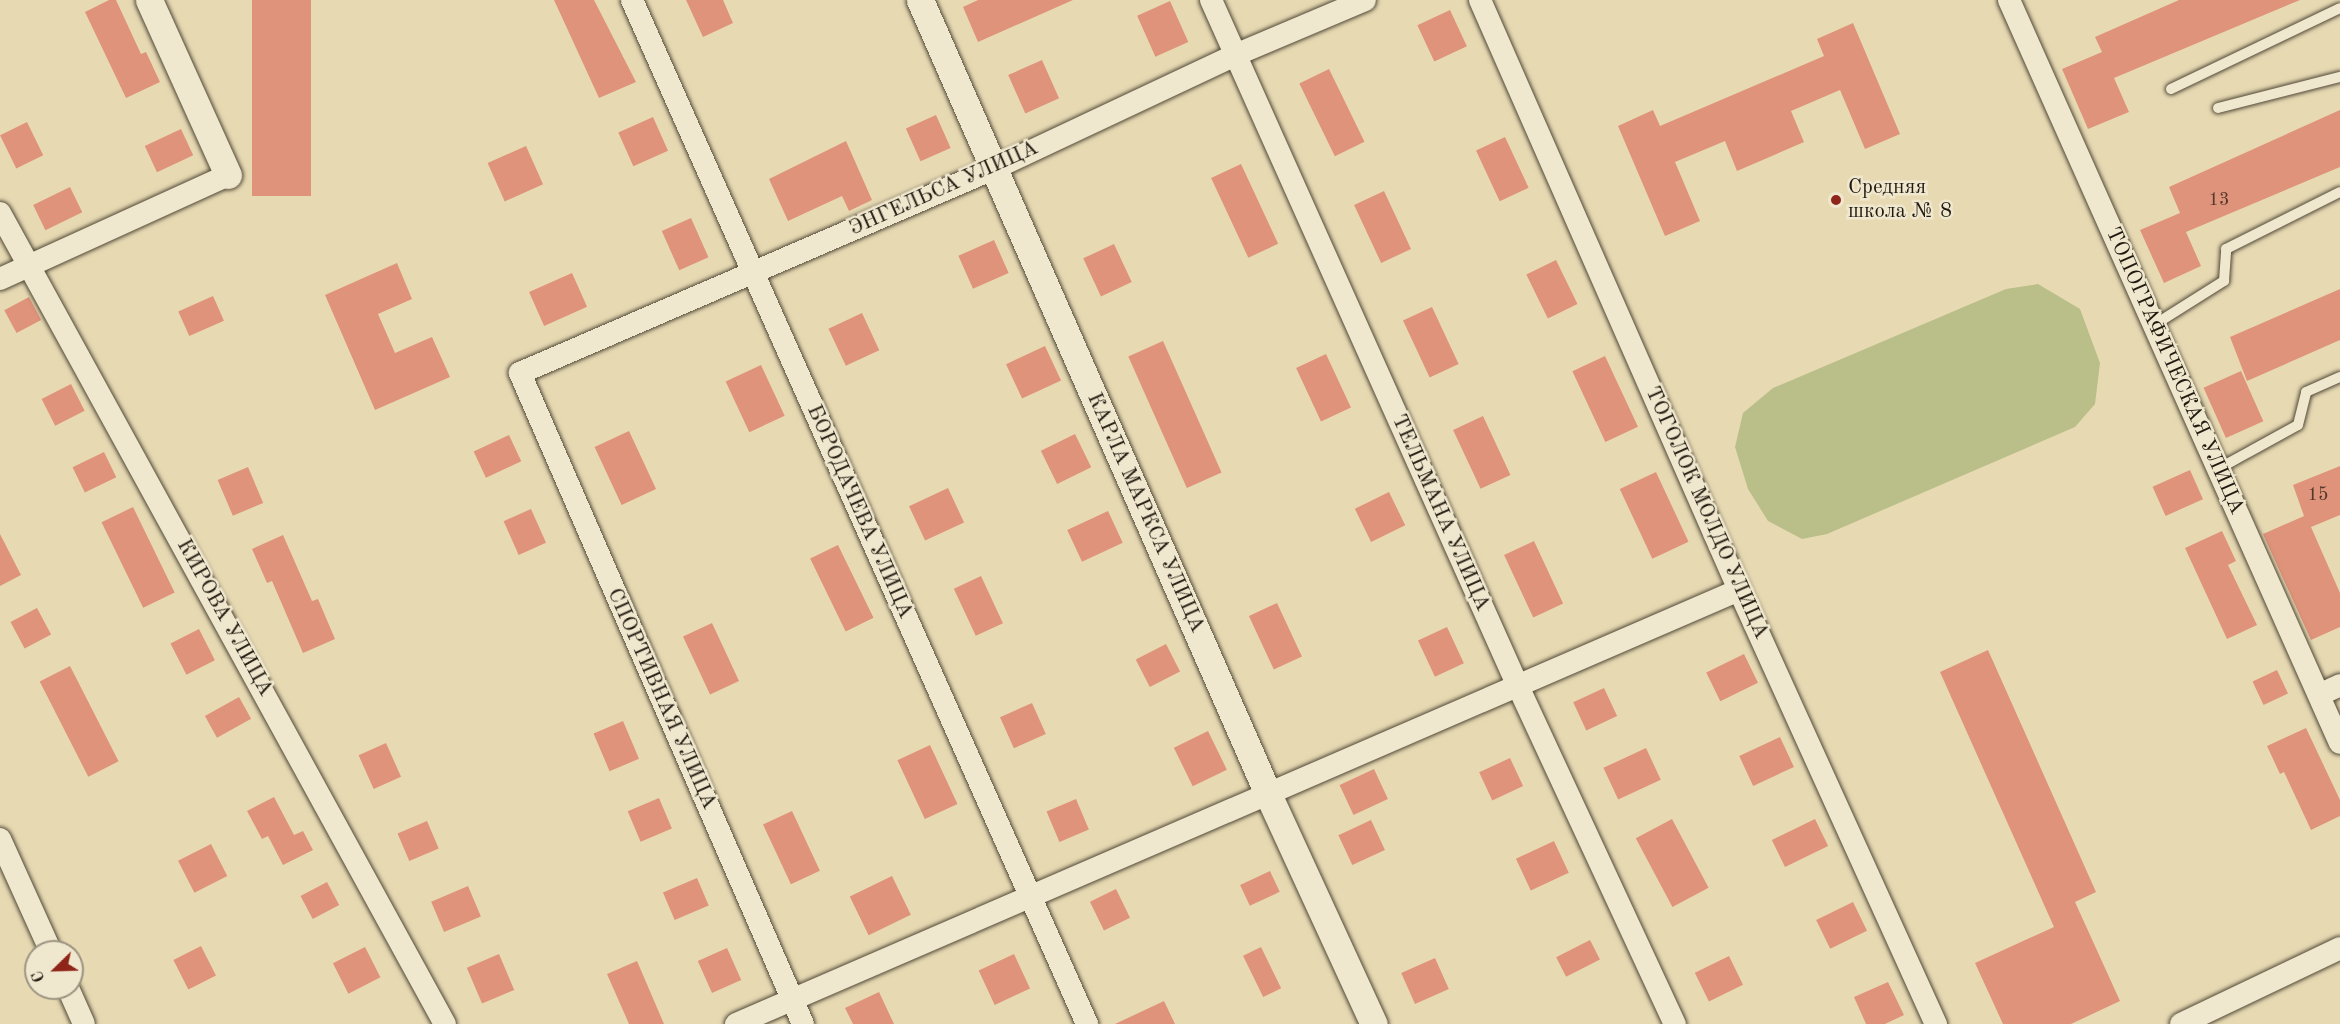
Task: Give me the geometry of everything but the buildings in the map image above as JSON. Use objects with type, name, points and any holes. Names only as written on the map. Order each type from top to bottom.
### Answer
[{"type":"street","points":[[0,279],[228,175],[149,0]]},
{"type":"street","name":"БОРОДАЧЕВА УЛИЦА","points":[[632,0],[754,272],[1028,899],[1087,1024]]},
{"type":"street","name":"КАРЛА МАРКСА УЛИЦА","points":[[920,0],[1268,794],[1374,1024]]},
{"type":"street","name":"ТЕЛЬМАНА УЛИЦА","points":[[1211,0],[1517,684],[1675,1024]]},
{"type":"street","name":"ЭНГЕЛЬСА УЛИЦА","points":[[520,373],[993,169],[1235,55],[1365,0]]},
{"type":"street","name":"ТОГОЛОК МОЛДО УЛИЦА","points":[[1480,0],[1739,590],[1936,1024]]},
{"type":"street","name":"ТОПОГРАФИЧЕСКАЯ УЛИЦА","points":[[2009,0],[2340,743]]},
{"type":"street","name":"КИРОВА УЛИЦА","points":[[0,213],[445,1024]]},
{"type":"street","name":"СПОРТИВНАЯ УЛИЦА","points":[[520,373],[803,1024]]},
{"type":"street","points":[[736,1024],[794,1002],[1517,684],[1739,590]]},
{"type":"street","points":[[2319,695],[2340,685]]},
{"type":"street","points":[[0,839],[46,940]]},
{"type":"street","points":[[2191,1022],[2340,948]]},
{"type":"street","points":[[73,1000],[84,1024]]},
{"type":"lane","points":[[2171,89],[2340,8]]},
{"type":"lane","points":[[2218,108],[2340,77]]},
{"type":"lane","points":[[2154,325],[2224,281],[2226,249],[2340,192]]},
{"type":"lane","points":[[2218,469],[2298,424],[2306,392],[2340,378]]},
{"type":"green space","points":[[2038,284],[2080,309],[2100,363],[2095,404],[2075,427],[1827,534],[1802,539],[1768,521],[1748,489],[1735,447],[1743,413],[1773,388],[2006,289]]},
{"type":"place","name":"Средняя школа № 8","points":[[1836,200]]}]
